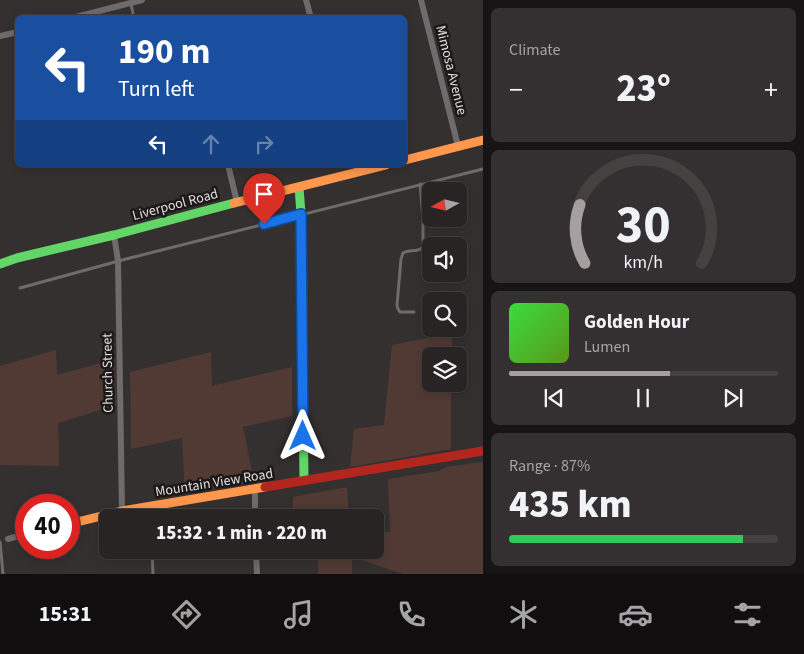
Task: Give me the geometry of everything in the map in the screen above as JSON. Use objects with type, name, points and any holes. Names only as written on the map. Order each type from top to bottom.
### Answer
[{"type":"street","points":[[82,15],[130,1],[142,0]]},
{"type":"street","points":[[306,0],[310,15]]},
{"type":"street","name":"Mimosa Avenue","points":[[421,0],[458,146]]},
{"type":"street","points":[[0,36],[15,33]]},
{"type":"street","points":[[407,159],[483,140]]},
{"type":"street","points":[[228,167],[237,202]]},
{"type":"street","name":"Liverpool Road","points":[[0,264],[17,258],[299,187],[350,171],[374,167]]},
{"type":"street","points":[[299,187],[301,214],[304,480]]},
{"type":"street","name":"Church Street","points":[[114,235],[118,261],[122,509]]},
{"type":"street","name":"Mountain View Road","points":[[130,509],[483,451]]},
{"type":"street","points":[[255,489],[256,509]]},
{"type":"street","name":"Mountain View Road","points":[[80,521],[99,516]]},
{"type":"street","points":[[8,539],[15,537]]},
{"type":"street","points":[[256,559],[257,574]]},
{"type":"lane","points":[[130,1],[133,15]]},
{"type":"lane","points":[[20,288],[118,261],[483,169]]},
{"type":"lane","points":[[414,312],[400,312],[397,305],[403,253],[419,250],[423,247],[420,184]]},
{"type":"lane","points":[[0,542],[3,574]]},
{"type":"lane","points":[[152,559],[153,574]]},
{"type":"shaded area","points":[[432,337],[452,337],[452,347],[422,347],[422,392],[451,392],[451,449],[350,467],[354,429],[384,425],[392,345]]},
{"type":"shaded area","points":[[56,350],[57,375],[115,359],[116,405],[58,423],[59,466],[0,465],[0,366]]},
{"type":"shaded area","points":[[211,352],[212,386],[292,367],[292,416],[243,427],[254,482],[185,494],[182,438],[131,449],[130,372]]},
{"type":"shaded area","points":[[483,462],[483,574],[403,574],[358,559],[384,559],[384,532],[390,532],[388,479],[439,471],[446,467]]},
{"type":"shaded area","points":[[347,487],[348,509],[293,509],[293,497]]},
{"type":"shaded area","points":[[318,559],[352,559],[352,574],[318,574]]},
{"type":"traffic: fast","points":[[299,187],[301,214],[304,480]]},
{"type":"traffic: fast","points":[[0,264],[17,258],[114,235],[234,203]]},
{"type":"traffic: slow","points":[[407,159],[483,140]]},
{"type":"traffic: slow","points":[[234,203],[378,167]]},
{"type":"traffic: slow","points":[[80,521],[122,511],[265,487]]},
{"type":"traffic: jam","points":[[265,487],[483,451]]},
{"type":"route","points":[[264,224],[301,214],[303,436]]}]
